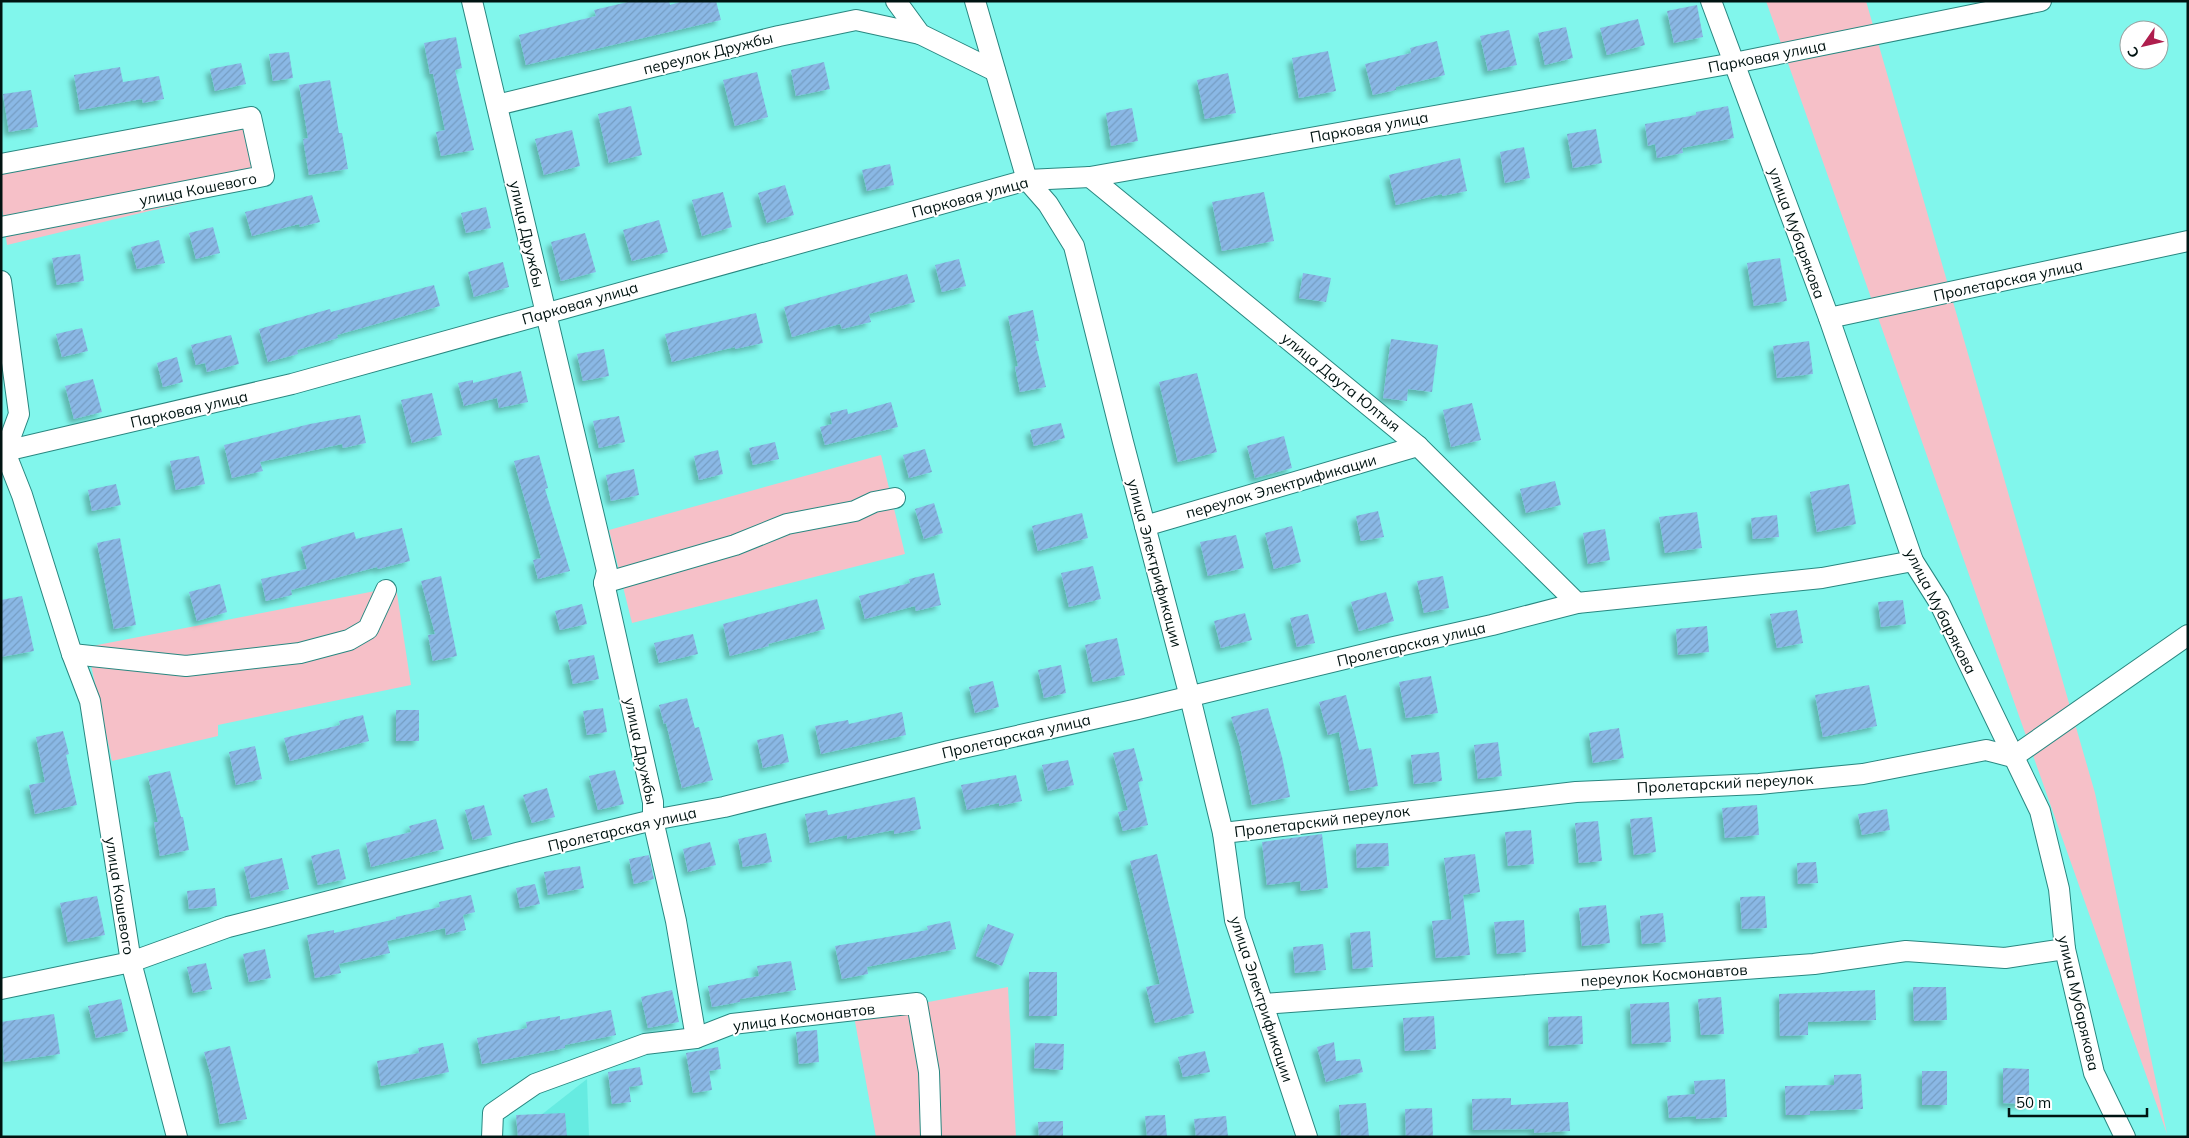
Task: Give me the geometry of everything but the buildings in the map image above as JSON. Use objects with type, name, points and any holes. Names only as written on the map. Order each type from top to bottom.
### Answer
[{"type":"street","name":"улица Дружбы","points":[[472,1],[607,571],[604,583],[653,802],[653,820],[676,922],[696,1038]]},
{"type":"street","points":[[896,1],[920,34],[995,71]]},
{"type":"street","name":"улица Электрификации","points":[[975,1],[1026,180],[1048,204],[1074,246],[1190,696],[1223,833],[1235,920],[1307,1137]]},
{"type":"street","name":"улица Мубарякова","points":[[1711,1],[1829,318],[1913,561],[1939,602],[2040,812],[2059,889],[2065,949],[2094,1073],[2121,1136]]},
{"type":"street","name":"Парковая улица","points":[[3,452],[292,384],[1026,180],[1090,177],[1734,63],[2041,1]]},
{"type":"street","name":"переулок Дружбы","points":[[497,105],[779,36],[856,20],[920,34]]},
{"type":"street","name":"улица Кошевого","points":[[1,164],[251,117],[264,176],[1,227]]},
{"type":"street","name":"улица Даута Юлтыя","points":[[1090,177],[1418,446],[1577,603]]},
{"type":"street","name":"Пролетарская улица","points":[[1829,318],[2188,241]]},
{"type":"street","points":[[1,281],[20,414],[3,452]]},
{"type":"street","name":"переулок Электрификации","points":[[1145,526],[1418,446]]},
{"type":"street","name":"улица Кошевого","points":[[3,452],[22,495],[72,654],[90,702],[131,962],[177,1137]]},
{"type":"street","points":[[604,583],[736,545],[787,524],[855,511],[874,502],[895,498]]},
{"type":"street","name":"Пролетарская улица","points":[[1,989],[131,962],[228,927],[653,820],[724,807],[949,751],[1492,625],[1577,603],[1822,578],[1913,561]]},
{"type":"street","points":[[72,654],[186,666],[300,653],[348,640],[368,629],[386,590]]},
{"type":"street","points":[[2013,757],[2188,635]]},
{"type":"street","name":"Пролетарский переулок","points":[[1223,833],[1576,792],[1636,788],[1703,787],[1863,774],[1986,750],[2013,757]]},
{"type":"street","name":"переулок Космонавтов","points":[[1263,1004],[1814,964],[1906,951],[2005,958],[2065,949]]},
{"type":"street","name":"улица Космонавтов","points":[[492,1137],[493,1113],[535,1084],[645,1044],[696,1038],[732,1024],[917,1003],[930,1072],[931,1137]]},
{"type":"shaded area","points":[[1766,1],[1866,1],[2095,793],[2167,1134]]},
{"type":"shaded area","points":[[256,108],[271,182],[7,245],[1,200],[1,155]]},
{"type":"shaded area","points":[[881,455],[905,554],[632,623],[609,530]]},
{"type":"shaded area","points":[[396,587],[411,685],[218,725],[218,736],[112,761],[87,647]]},
{"type":"shaded area","points":[[1008,987],[1016,1137],[876,1137],[854,1016]]},
{"type":"shaded area","points":[[587,1079],[589,1137],[523,1137],[522,1130]]}]
